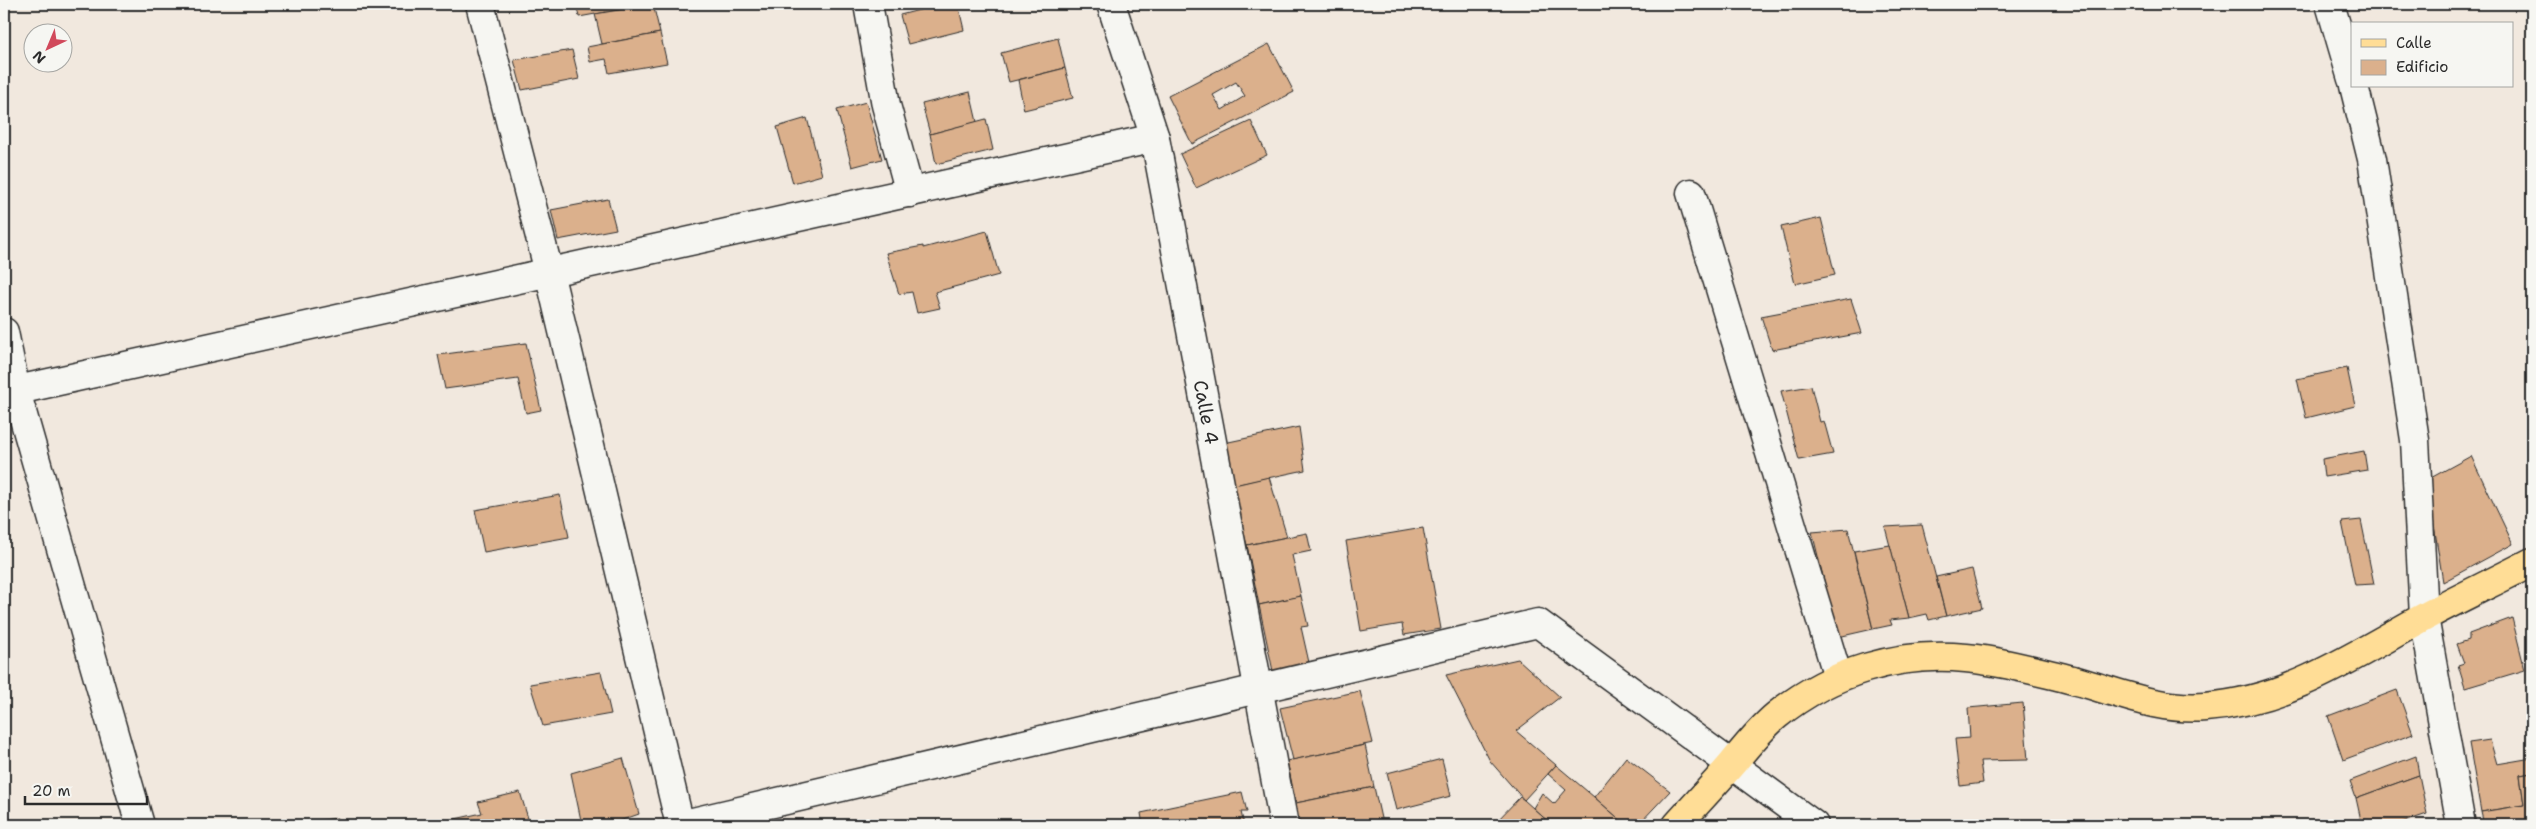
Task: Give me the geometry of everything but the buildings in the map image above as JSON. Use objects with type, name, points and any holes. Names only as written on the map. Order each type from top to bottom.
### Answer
[{"type":"main road","points":[[1677,825],[1751,740],[1777,715],[1808,693],[1838,677],[1881,664],[1914,658],[1965,658],[2024,668],[2073,680],[2128,698],[2173,707],[2204,707],[2249,701],[2305,682],[2424,617],[2532,562]]},
{"type":"street","points":[[480,4],[549,272],[680,825],[1538,623],[1814,825]]},
{"type":"street","points":[[868,4],[886,105],[910,193]]},
{"type":"street","name":"Calle 4","points":[[1111,4],[1155,138],[1284,825]]},
{"type":"street","points":[[2330,4],[2351,76]]},
{"type":"street","points":[[2354,88],[2372,159],[2415,440],[2424,617],[2461,825]]},
{"type":"street","points":[[10,392],[1155,138]]},
{"type":"street","points":[[1691,193],[1838,677]]},
{"type":"street","points":[[4,332],[10,392],[140,825]]}]
